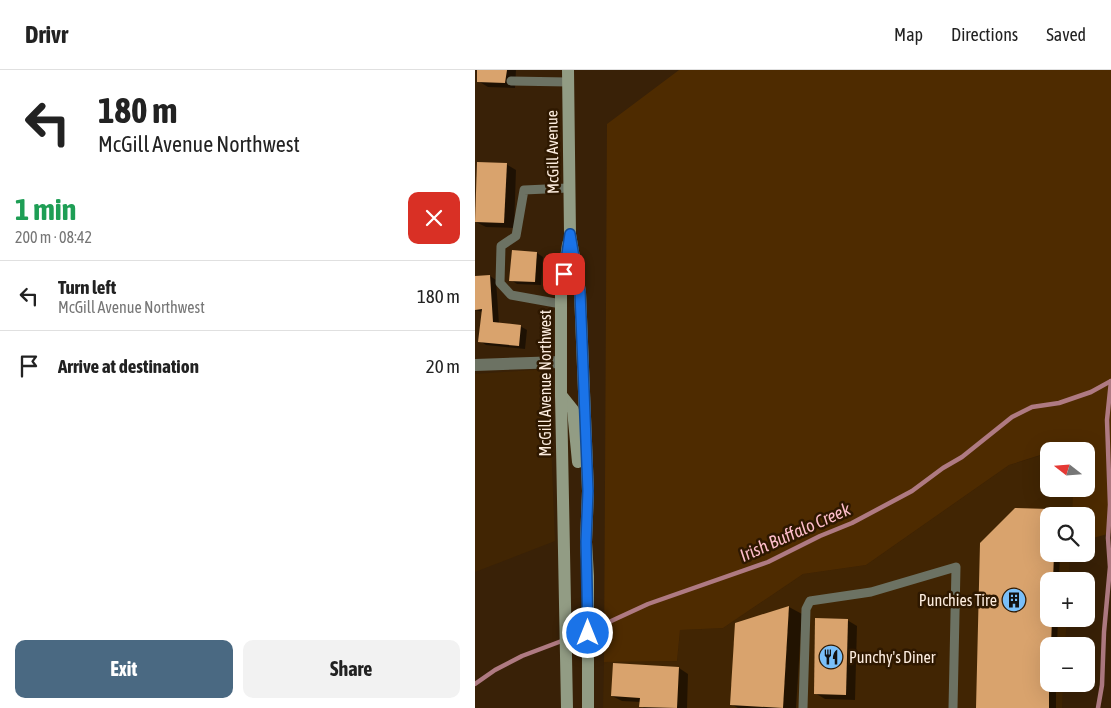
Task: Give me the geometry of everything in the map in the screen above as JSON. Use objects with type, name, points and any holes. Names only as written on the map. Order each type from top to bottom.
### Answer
[{"type":"main road","name":"McGill Avenue","points":[[568,76],[570,234]]},
{"type":"main road","name":"McGill Avenue Northwest","points":[[567,708],[561,294],[570,234]]},
{"type":"main road","points":[[570,234],[580,292],[588,491],[586,542]]},
{"type":"main road","points":[[561,395],[573,410],[586,542],[588,576],[588,708]]},
{"type":"street","points":[[475,365],[561,362]]},
{"type":"lane","points":[[511,81],[568,76]]},
{"type":"lane","points":[[561,304],[511,295],[500,283],[501,246],[516,236],[524,190],[568,188]]},
{"type":"lane","points":[[803,708],[806,608],[810,601],[871,592],[956,567],[953,708]]},
{"type":"shaded area","points":[[679,70],[1111,70],[1111,533],[1095,537],[1095,507],[1072,507],[1073,498],[1095,498],[1095,442],[1040,442],[1040,455],[1009,465],[866,565],[803,574],[723,628],[680,630],[677,661],[604,662],[607,124]]},
{"type":"shaded area","points":[[548,369],[555,541],[475,572],[475,374]]},
{"type":"shaded area","points":[[1040,456],[1040,498],[1073,498],[1072,507],[1040,507],[1040,562],[1070,562],[1069,572],[1040,572],[1040,627],[1066,627],[1066,637],[1040,637],[1040,692],[1063,692],[1062,708],[603,708],[604,662],[677,661],[680,630],[723,628],[803,574],[866,565],[1009,465]]},
{"type":"building","points":[[477,70],[507,70],[505,83],[477,82]]},
{"type":"building","points":[[477,162],[507,163],[504,223],[475,222]]},
{"type":"building","points":[[512,250],[537,252],[535,282],[509,281]]},
{"type":"building","points":[[490,275],[493,322],[521,325],[519,346],[478,342],[482,309],[475,310],[475,276]]},
{"type":"building","name":"Punchies Tire","points":[[1015,508],[1040,509],[1040,562],[1054,562],[1053,572],[1040,572],[1040,627],[1052,627],[1051,637],[1040,637],[1040,692],[1049,692],[1049,708],[976,708],[980,543]]},
{"type":"building","points":[[789,606],[783,708],[730,705],[735,623]]},
{"type":"building","name":"Punchy's Diner","points":[[815,618],[848,619],[846,695],[814,694]]},
{"type":"building","points":[[613,663],[679,667],[677,708],[639,707],[640,698],[611,696]]},
{"type":"waterway","name":"Irish Buffalo Creek","points":[[475,684],[495,670],[522,656],[596,628],[648,604],[768,562],[820,536],[852,523],[912,491],[943,468],[962,457],[1012,417],[1032,407],[1059,403],[1091,392],[1111,381]]},
{"type":"waterway","points":[[1098,708],[1102,685],[1104,632],[1110,567],[1107,420],[1111,381]]},
{"type":"place","name":"Punchies Tire","points":[[1014,600]]},
{"type":"place","name":"Punchy's Diner","points":[[831,657]]},
{"type":"route","points":[[564,274],[570,234],[580,292],[588,491],[586,542],[588,633]]}]
